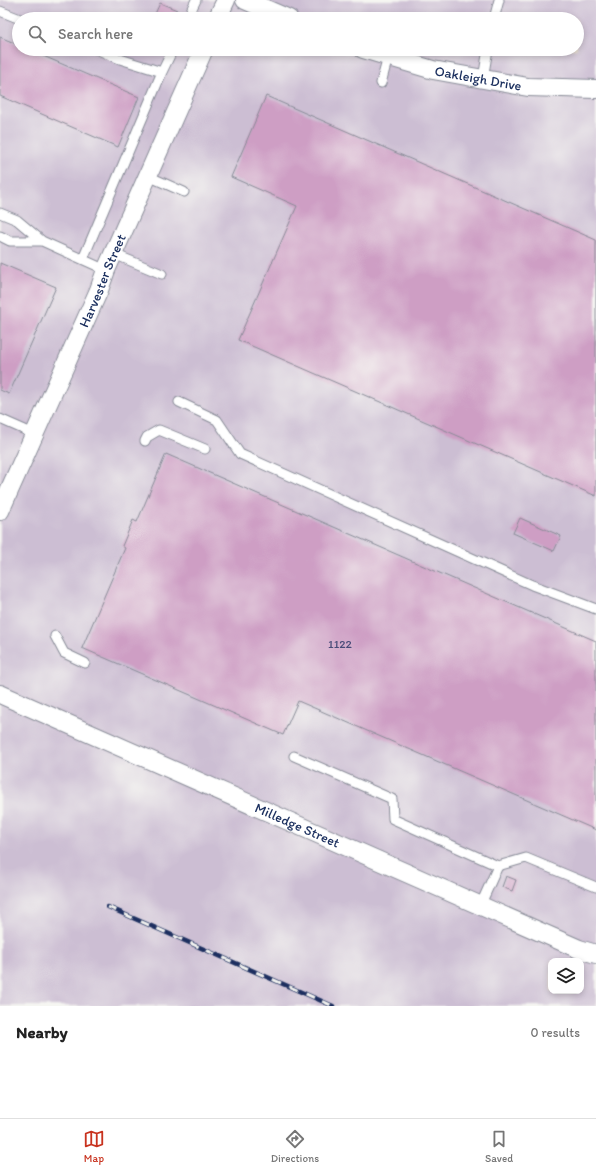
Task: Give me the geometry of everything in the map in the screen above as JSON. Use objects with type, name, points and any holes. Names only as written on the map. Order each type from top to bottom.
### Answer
[{"type":"street","points":[[220,12],[226,0]]},
{"type":"street","points":[[244,0],[272,12]]},
{"type":"street","name":"Harvester Street","points":[[0,511],[99,290],[106,270],[201,56]]},
{"type":"street","name":"Oakleigh Drive","points":[[385,56],[433,70],[528,87],[596,89]]},
{"type":"street","name":"Milledge Street","points":[[0,694],[578,950],[596,954]]},
{"type":"lane","points":[[190,12],[196,0]]},
{"type":"lane","points":[[496,12],[499,0]]},
{"type":"lane","points":[[0,11],[12,16]]},
{"type":"lane","points":[[115,56],[162,72]]},
{"type":"lane","points":[[83,259],[170,56]]},
{"type":"lane","points":[[483,79],[487,56]]},
{"type":"lane","points":[[381,82],[388,57]]},
{"type":"lane","points":[[148,176],[184,192]]},
{"type":"lane","points":[[0,213],[17,220],[42,241],[106,270]]},
{"type":"lane","points":[[0,236],[10,241],[42,241]]},
{"type":"lane","points":[[114,254],[162,274]]},
{"type":"lane","points":[[179,402],[217,420],[240,454],[532,585],[596,609]]},
{"type":"lane","points":[[0,419],[34,434]]},
{"type":"lane","points":[[145,441],[147,437],[159,430],[205,449]]},
{"type":"lane","points":[[55,636],[64,653],[85,663]]},
{"type":"lane","points":[[294,756],[392,799],[393,819],[498,866],[526,858],[596,887]]},
{"type":"lane","points":[[480,906],[498,866]]},
{"type":"shaded area","points":[[0,0],[596,0],[596,1006],[0,1006]]},
{"type":"building","points":[[160,3],[177,10],[176,12],[156,12]]},
{"type":"building","points":[[0,37],[12,42],[12,56],[43,56],[139,97],[118,147],[0,96]]},
{"type":"building","points":[[266,96],[596,240],[596,496],[238,340],[297,206],[231,177]]},
{"type":"building","points":[[0,263],[56,287],[9,394],[0,390]]},
{"type":"building","points":[[166,454],[596,641],[596,830],[298,701],[283,735],[82,648],[125,548],[122,546],[133,520],[137,522]]},
{"type":"building","points":[[520,518],[561,536],[554,551],[513,533]]},
{"type":"building","points":[[506,876],[516,880],[512,891],[502,887]]},
{"type":"railway","points":[[108,907],[333,1006]]}]
